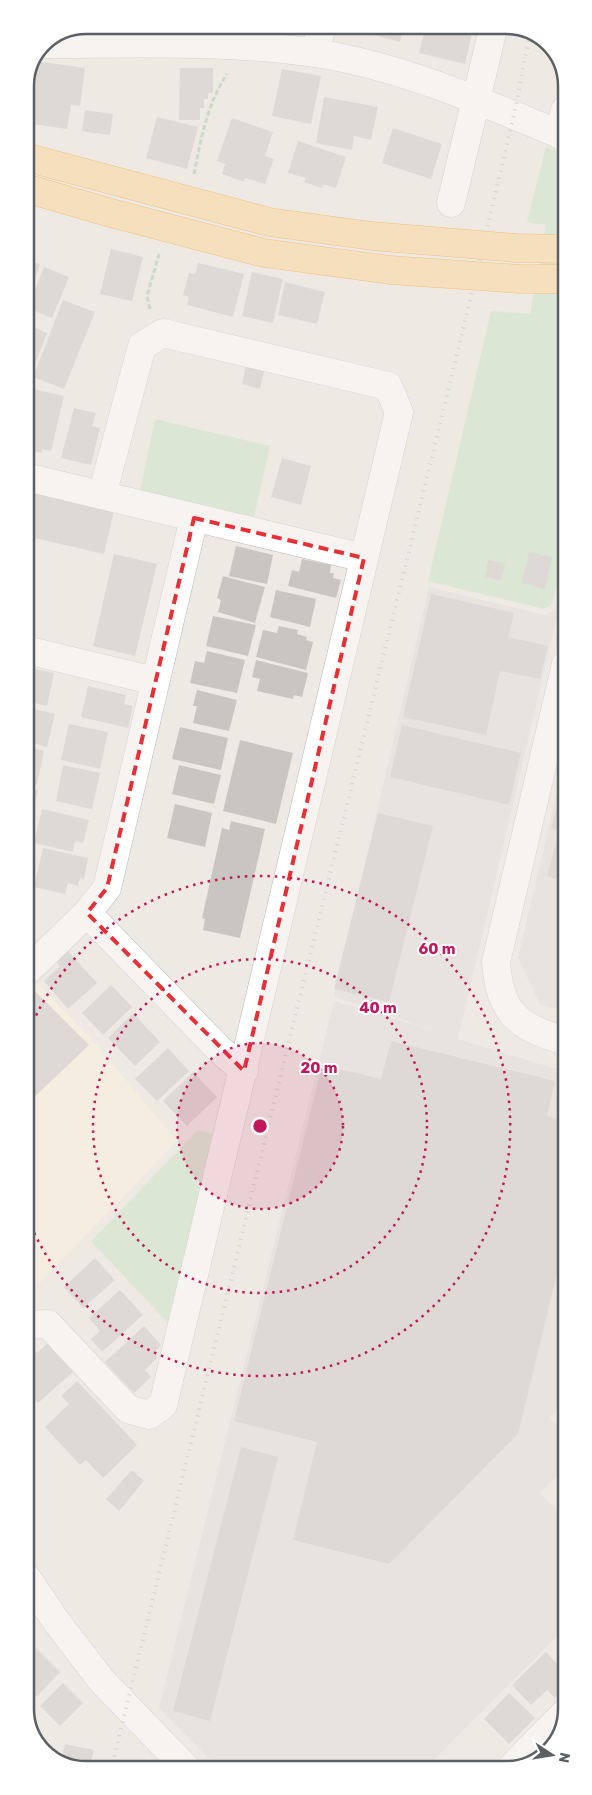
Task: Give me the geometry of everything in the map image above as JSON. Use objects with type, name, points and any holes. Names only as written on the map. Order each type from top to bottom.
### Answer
[{"type":"highway","points":[[34,159],[269,222],[382,237],[516,248],[558,249]]},
{"type":"highway","points":[[34,191],[264,253],[390,270],[520,279],[558,279]]},
{"type":"street","points":[[61,41],[104,34],[315,53],[394,71],[476,100],[558,125]]},
{"type":"street","points":[[315,53],[320,34]]},
{"type":"street","points":[[451,204],[492,34]]},
{"type":"street","points":[[34,1325],[48,1324],[128,1409],[149,1415],[163,1405],[244,1072],[399,412],[388,386],[163,333],[142,346],[102,495]]},
{"type":"street","points":[[34,479],[364,558]]},
{"type":"street","points":[[34,964],[87,913],[107,888],[194,518]]},
{"type":"street","points":[[34,652],[155,681]]},
{"type":"street","points":[[558,698],[496,962],[497,984],[506,1006],[522,1024],[540,1033],[558,1039]]},
{"type":"street","points":[[87,913],[244,1072]]},
{"type":"street","points":[[34,1588],[56,1621],[102,1681],[179,1761]]},
{"type":"street","points":[[520,1759],[556,1722]]},
{"type":"highlighted area","points":[[194,518],[364,558],[244,1071],[87,913],[107,888]]},
{"type":"shaded area","points":[[429,587],[545,615],[556,610],[557,616],[458,1039],[558,1070],[558,1410],[549,1418],[555,1424],[558,1421],[558,1475],[539,1493],[558,1511],[558,1635],[433,1761],[211,1761],[159,1708],[334,1001],[436,1031],[334,996]]},
{"type":"shaded area","points":[[558,787],[558,1010],[540,1004],[518,958]]},
{"type":"shaded area","points":[[36,981],[94,1042],[177,1141],[34,1289],[34,983]]},
{"type":"green space","points":[[546,147],[558,151],[558,580],[552,604],[544,609],[428,581],[491,311],[530,314],[546,225],[527,222]]},
{"type":"green space","points":[[155,419],[270,446],[254,517],[140,491]]},
{"type":"green space","points":[[198,1130],[214,1134],[169,1324],[91,1241]]},
{"type":"building","points":[[371,34],[402,34],[400,42]]},
{"type":"building","points":[[424,34],[472,34],[465,64],[419,53]]},
{"type":"building","points":[[40,62],[85,68],[80,106],[71,105],[67,129],[34,124],[35,76]]},
{"type":"building","points":[[180,68],[213,68],[213,93],[208,93],[208,99],[204,99],[204,108],[200,108],[200,120],[179,120]]},
{"type":"building","points":[[282,69],[321,76],[311,124],[272,116]]},
{"type":"building","points":[[324,97],[378,107],[371,140],[354,136],[352,150],[316,143]]},
{"type":"building","points":[[85,110],[113,114],[110,135],[82,131]]},
{"type":"building","points":[[157,117],[198,127],[187,169],[146,158]]},
{"type":"building","points":[[232,118],[273,132],[265,156],[274,159],[265,184],[245,178],[244,182],[222,174],[225,164],[217,161]]},
{"type":"building","points":[[393,128],[442,144],[431,179],[382,163]]},
{"type":"building","points":[[298,141],[346,157],[336,188],[323,184],[322,188],[304,182],[306,178],[288,173]]},
{"type":"building","points":[[111,249],[143,257],[132,301],[100,294]]},
{"type":"building","points":[[34,262],[40,264],[34,282]]},
{"type":"building","points":[[198,263],[244,274],[233,317],[187,305],[189,297],[183,295],[189,273],[195,274]]},
{"type":"building","points":[[44,267],[69,277],[52,318],[34,310],[34,293]]},
{"type":"building","points":[[252,272],[283,279],[273,323],[242,316]]},
{"type":"building","points":[[285,282],[325,292],[317,324],[278,315]]},
{"type":"building","points":[[63,300],[95,312],[64,389],[34,377]]},
{"type":"building","points":[[34,328],[47,333],[34,368]]},
{"type":"building","points":[[246,366],[264,371],[260,389],[242,384]]},
{"type":"building","points":[[34,389],[64,396],[51,451],[42,449],[41,453],[34,452]]},
{"type":"building","points":[[74,408],[96,413],[92,426],[100,428],[91,465],[61,458]]},
{"type":"building","points":[[282,458],[311,466],[301,505],[271,497]]},
{"type":"building","points":[[34,492],[114,511],[104,554],[34,538]]},
{"type":"building","points":[[236,546],[273,555],[267,584],[229,576]]},
{"type":"building","points":[[529,552],[552,557],[545,589],[522,583]]},
{"type":"building","points":[[114,554],[157,564],[135,656],[93,646]]},
{"type":"building","points":[[302,559],[331,565],[330,573],[334,573],[333,578],[341,580],[336,598],[288,586],[292,570],[299,572]]},
{"type":"building","points":[[488,560],[505,563],[501,581],[485,577]]},
{"type":"building","points":[[223,576],[265,587],[255,623],[218,612],[221,600],[217,598]]},
{"type":"building","points":[[276,590],[316,599],[310,627],[270,617]]},
{"type":"building","points":[[431,594],[514,613],[508,637],[548,646],[540,679],[500,671],[486,735],[403,717]]},
{"type":"building","points":[[213,616],[256,625],[248,656],[206,646]]},
{"type":"building","points":[[279,626],[298,630],[297,634],[307,637],[306,640],[313,642],[306,670],[256,657],[263,630],[277,633]]},
{"type":"building","points":[[207,651],[245,660],[237,693],[190,683],[195,661],[204,663]]},
{"type":"building","points":[[256,660],[308,673],[302,697],[294,695],[293,699],[257,691],[260,679],[252,677]]},
{"type":"building","points":[[34,669],[54,673],[47,706],[34,703]]},
{"type":"building","points":[[88,686],[126,695],[124,704],[133,706],[128,728],[81,717]]},
{"type":"building","points":[[197,690],[237,700],[229,731],[193,723],[197,706],[193,706]]},
{"type":"building","points":[[34,709],[55,714],[47,747],[34,743]]},
{"type":"building","points":[[69,724],[108,732],[100,769],[61,760]]},
{"type":"building","points":[[402,725],[521,753],[509,805],[390,777]]},
{"type":"building","points":[[180,727],[228,738],[221,770],[172,759]]},
{"type":"building","points":[[240,740],[293,753],[276,824],[223,811]]},
{"type":"building","points":[[34,748],[44,751],[37,785],[34,784]]},
{"type":"building","points":[[63,765],[100,773],[92,809],[56,801]]},
{"type":"building","points":[[179,765],[221,775],[214,804],[172,794]]},
{"type":"building","points":[[34,789],[38,790],[34,807]]},
{"type":"building","points":[[558,803],[558,831],[551,828]]},
{"type":"building","points":[[175,804],[212,813],[205,847],[167,838]]},
{"type":"building","points":[[42,809],[89,820],[83,843],[75,841],[73,852],[34,843]]},
{"type":"building","points":[[378,813],[433,826],[389,1002],[334,989]]},
{"type":"building","points":[[231,821],[265,829],[240,938],[203,930],[205,919],[202,918],[222,828],[229,830]]},
{"type":"building","points":[[558,835],[558,879],[547,876]]},
{"type":"building","points":[[43,848],[88,858],[84,879],[80,878],[78,886],[68,883],[65,894],[34,887]]},
{"type":"building","points":[[68,951],[97,983],[68,1009],[44,981],[60,966],[56,962]]},
{"type":"building","points":[[111,985],[132,1007],[103,1035],[82,1013]]},
{"type":"building","points":[[34,992],[89,1045],[34,1097]]},
{"type":"building","points":[[133,1013],[160,1042],[135,1066],[108,1038]]},
{"type":"building","points":[[391,1041],[555,1081],[547,1116],[558,1119],[558,1270],[518,1434],[389,1564],[293,1540],[317,1442],[234,1421],[322,1065],[381,1079]]},
{"type":"building","points":[[168,1048],[189,1071],[157,1101],[135,1079]]},
{"type":"building","points":[[193,1072],[217,1097],[187,1126],[163,1101]]},
{"type":"building","points":[[95,1258],[115,1280],[83,1308],[64,1287]]},
{"type":"building","points":[[120,1290],[143,1315],[102,1352],[91,1339],[100,1331],[89,1318]]},
{"type":"building","points":[[144,1326],[161,1345],[154,1352],[158,1357],[145,1370],[151,1377],[134,1393],[105,1362]]},
{"type":"building","points":[[48,1343],[73,1372],[38,1403],[34,1398],[34,1350],[37,1353]]},
{"type":"building","points":[[77,1381],[137,1445],[103,1478],[86,1460],[80,1465],[45,1427],[69,1404],[61,1396]]},
{"type":"building","points":[[241,1447],[278,1457],[210,1721],[173,1711]]},
{"type":"building","points":[[132,1470],[144,1481],[119,1511],[106,1499]]},
{"type":"building","points":[[34,1646],[60,1672],[36,1697],[34,1695]]},
{"type":"building","points":[[546,1652],[558,1665],[558,1695],[555,1698],[547,1690],[531,1705],[512,1685]]},
{"type":"building","points":[[63,1683],[83,1703],[60,1726],[40,1706]]},
{"type":"building","points":[[509,1693],[535,1718],[509,1744],[484,1719]]},
{"type":"building","points":[[65,1744],[94,1750],[91,1761],[76,1760],[62,1755]]},
{"type":"railway","points":[[113,1761],[462,334],[514,115],[529,39]]}]
